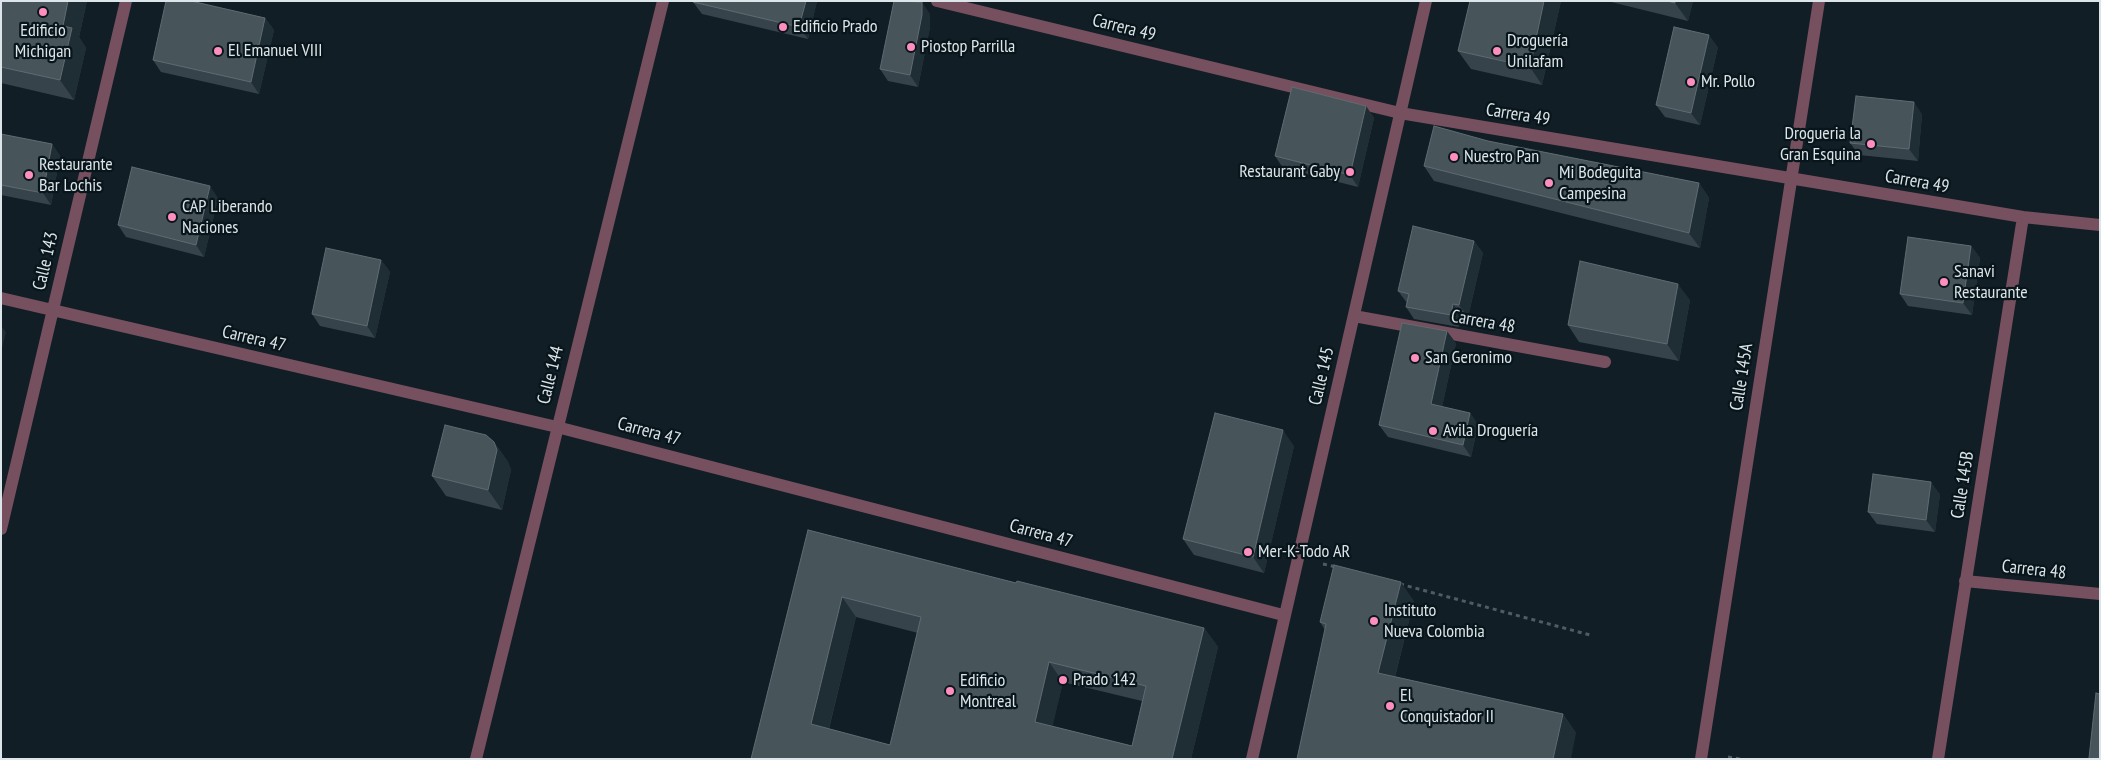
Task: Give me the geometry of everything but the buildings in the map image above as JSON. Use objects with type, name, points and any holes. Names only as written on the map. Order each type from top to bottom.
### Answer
[{"type":"street","name":"Calle 143","points":[[1,529],[126,1]]},
{"type":"street","name":"Calle 144","points":[[476,759],[663,1]]},
{"type":"street","name":"Carrera 49","points":[[937,1],[1400,113],[2024,217],[2100,225]]},
{"type":"street","name":"Calle 145","points":[[1252,759],[1426,1]]},
{"type":"street","name":"Calle 145A","points":[[1701,759],[1819,1]]},
{"type":"street","name":"Calle 145B","points":[[1938,759],[2024,217]]},
{"type":"street","name":"Carrera 47","points":[[1,298],[557,427],[1284,615]]},
{"type":"street","name":"Carrera 48","points":[[1354,316],[1605,362]]},
{"type":"street","name":"Carrera 48","points":[[1965,581],[2100,594]]},
{"type":"path","points":[[1299,557],[1346,570]]},
{"type":"path","points":[[1393,582],[1590,635]]},
{"type":"place","name":"Edificio Michigan","points":[[43,12]]},
{"type":"place","name":"Edificio Prado","points":[[783,27]]},
{"type":"place","name":"Piostop Parrilla","points":[[911,47]]},
{"type":"place","name":"El Emanuel VIII","points":[[218,51]]},
{"type":"place","name":"Droguería Unilafam","points":[[1497,51]]},
{"type":"place","name":"Mr. Pollo","points":[[1691,82]]},
{"type":"place","name":"Drogueria la Gran Esquina","points":[[1871,144]]},
{"type":"place","name":"Nuestro Pan","points":[[1454,157]]},
{"type":"place","name":"Restaurant Gaby","points":[[1350,172]]},
{"type":"place","name":"Restaurante Bar Lochis","points":[[29,175]]},
{"type":"place","name":"Mi Bodeguita Campesina","points":[[1549,183]]},
{"type":"place","name":"CAP Liberando Naciones","points":[[172,217]]},
{"type":"place","name":"Sanavi Restaurante","points":[[1944,282]]},
{"type":"place","name":"San Geronimo","points":[[1415,358]]},
{"type":"place","name":"Avila Droguería","points":[[1433,431]]},
{"type":"place","name":"Mer-K-Todo AR","points":[[1248,552]]},
{"type":"place","name":"Instituto Nueva Colombia","points":[[1374,621]]},
{"type":"place","name":"Prado 142","points":[[1063,680]]},
{"type":"place","name":"Edificio Montreal","points":[[950,691]]},
{"type":"place","name":"El Conquistador II","points":[[1390,706]]}]
